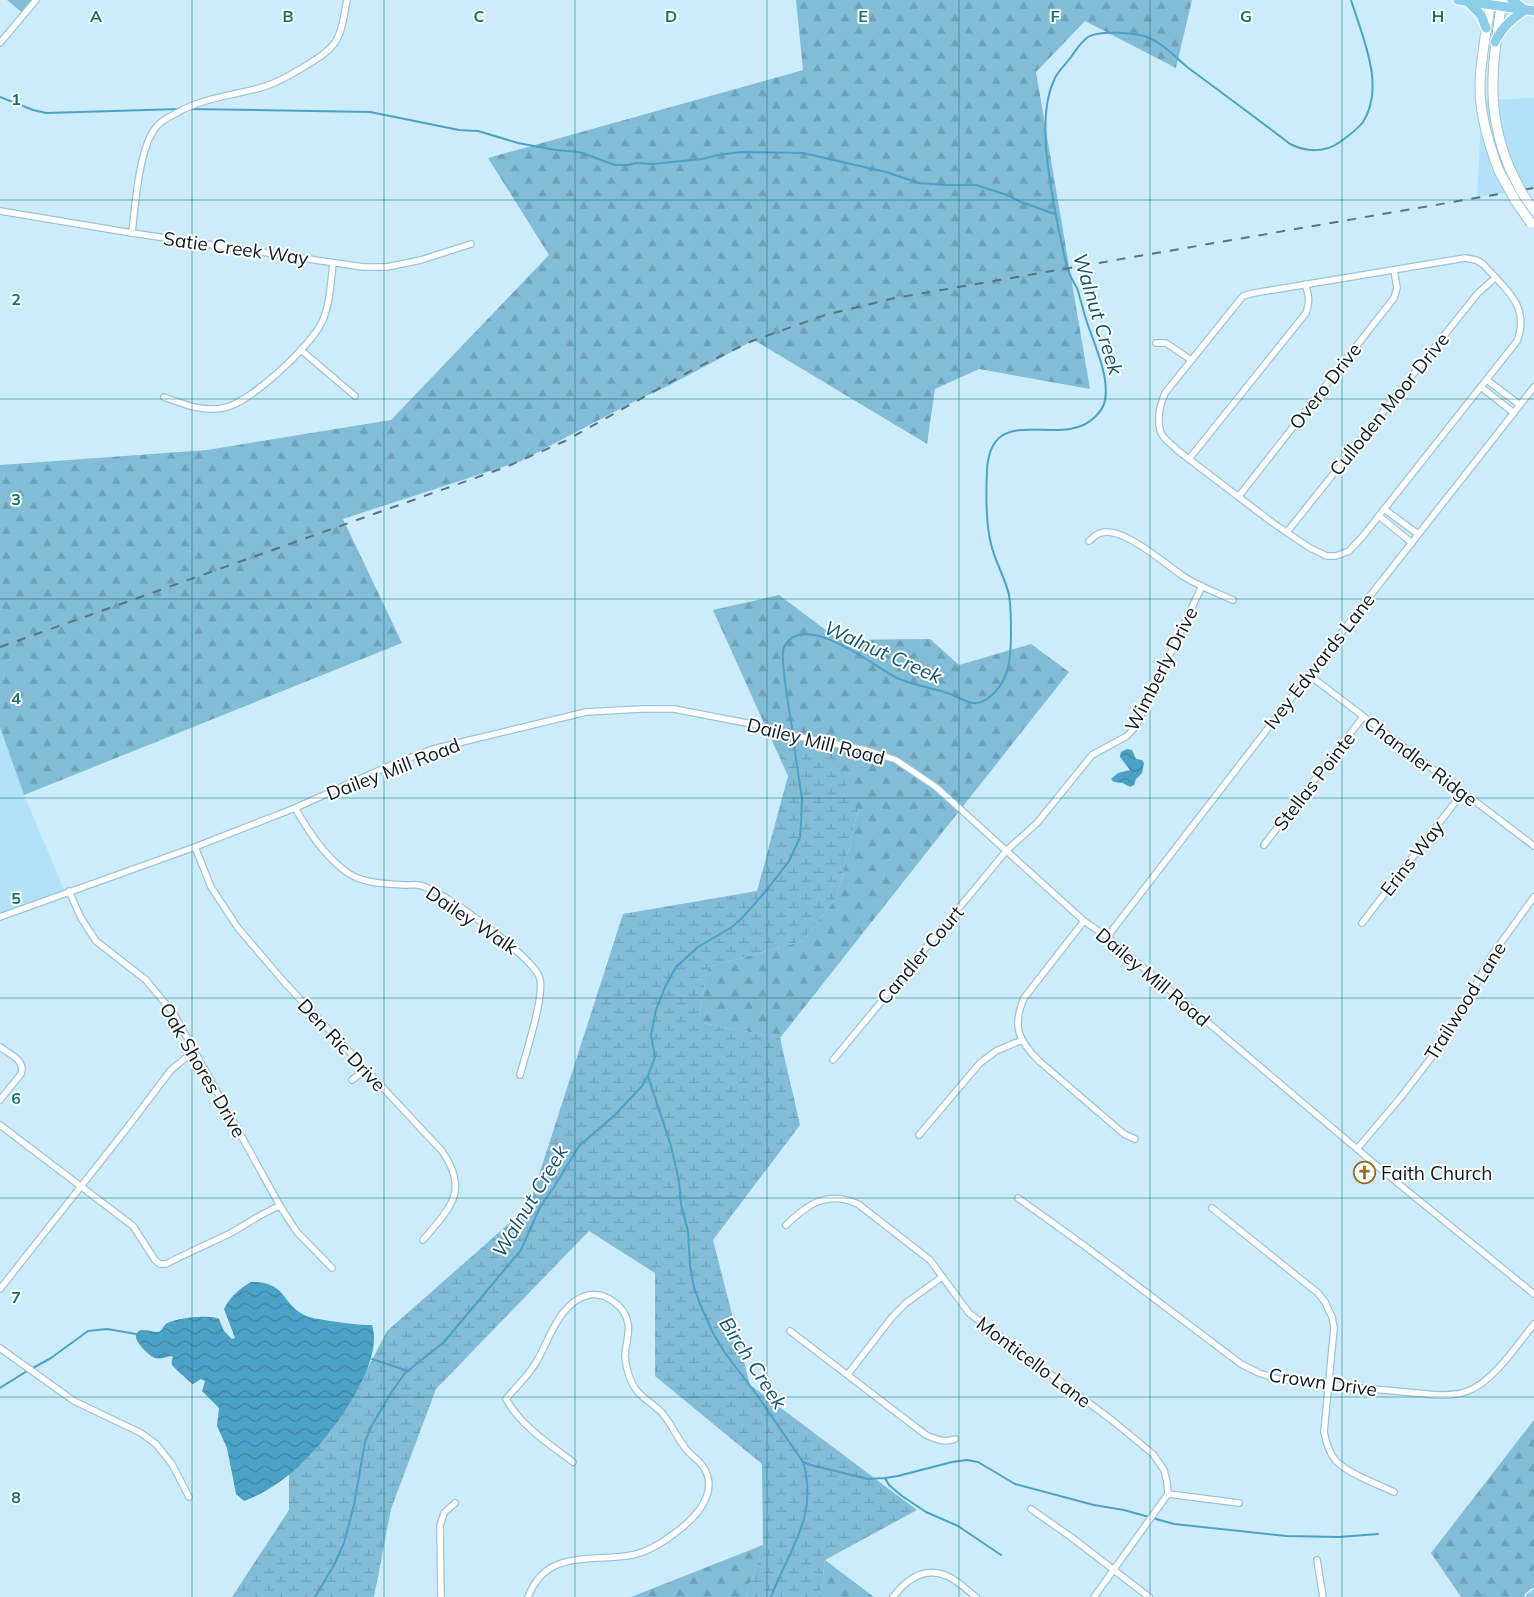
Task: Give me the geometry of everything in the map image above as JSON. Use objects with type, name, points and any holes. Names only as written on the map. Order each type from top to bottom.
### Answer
[{"type":"main road","points":[[1458,0],[1501,3],[1530,11]]},
{"type":"main road","points":[[1512,0],[1530,11]]},
{"type":"main road","points":[[1470,1],[1481,15],[1486,28]]},
{"type":"main road","points":[[1495,42],[1501,30],[1508,22],[1530,11]]},
{"type":"main road","points":[[1530,1597],[1534,1594]]},
{"type":"street","points":[[0,43],[36,0]]},
{"type":"street","points":[[132,233],[135,204],[145,150],[157,125],[191,106],[221,96],[264,87],[301,69],[321,56],[334,44],[342,27],[347,0]]},
{"type":"street","points":[[1490,3],[1481,63],[1480,96],[1486,132],[1499,171],[1516,202],[1532,224]]},
{"type":"street","points":[[1501,3],[1495,42],[1492,91],[1494,113],[1501,147],[1510,169],[1522,193],[1534,210]]},
{"type":"street","name":"Satie Creek Way","points":[[0,211],[132,233],[363,267],[386,267],[421,260],[471,244]]},
{"type":"street","points":[[1465,258],[1480,262],[1516,301],[1522,316],[1522,324],[1517,341],[1364,536],[1349,551],[1336,556],[1327,556],[1310,548],[1287,532],[1189,459],[1164,437],[1160,430],[1161,403],[1164,393],[1243,296],[1254,292],[1394,270],[1465,258]]},
{"type":"street","points":[[164,398],[191,407],[207,409],[224,408],[240,403],[290,362],[322,323],[328,302],[333,263]]},
{"type":"street","name":"Overo Drive","points":[[1239,496],[1394,298],[1397,288],[1394,270]]},
{"type":"street","name":"Culloden Moor Drive","points":[[1287,532],[1478,293],[1495,278]]},
{"type":"street","points":[[1189,459],[1306,313],[1309,306],[1309,298],[1305,284]]},
{"type":"street","points":[[1156,343],[1166,342],[1191,360]]},
{"type":"street","points":[[301,350],[355,396]]},
{"type":"street","points":[[1487,380],[1520,405]]},
{"type":"street","points":[[1481,387],[1514,413]]},
{"type":"street","name":"Ivey Edwards Lane","points":[[1107,937],[1534,387]]},
{"type":"street","points":[[1384,509],[1418,534]]},
{"type":"street","points":[[1378,516],[1412,543]]},
{"type":"street","points":[[1089,541],[1099,533],[1117,534],[1140,544],[1175,570],[1202,586],[1232,600]]},
{"type":"street","points":[[1336,556],[1336,563]]},
{"type":"street","name":"Wimberly Drive","points":[[1007,850],[1037,823],[1092,755],[1127,736],[1136,726],[1202,586]]},
{"type":"street","name":"Chandler Ridge","points":[[1309,675],[1534,846]]},
{"type":"street","name":"Dailey Mill Road","points":[[0,917],[195,847],[295,808],[391,765],[433,749],[586,712],[674,709],[757,726],[779,733],[866,750],[896,760],[936,787],[1084,920],[1107,937],[1357,1149],[1534,1294]]},
{"type":"street","name":"Stellas Pointe","points":[[1264,845],[1364,717]]},
{"type":"street","name":"Erins Way","points":[[1362,923],[1463,792]]},
{"type":"street","name":"Dailey Walk","points":[[295,808],[307,830],[319,845],[349,874],[381,884],[422,886],[439,893],[473,916],[523,955],[531,964],[540,976],[541,993],[520,1075]]},
{"type":"street","name":"Den Ric Drive","points":[[195,847],[211,887],[238,928],[285,983],[442,1151],[450,1162],[457,1188],[452,1201],[441,1219],[423,1240]]},
{"type":"street","name":"Candler Court","points":[[833,1060],[1007,850]]},
{"type":"street","name":"Oak Shores Drive","points":[[69,891],[80,918],[96,941],[146,980],[174,1014],[280,1206],[297,1232],[332,1268]]},
{"type":"street","name":"Trailwood Lane","points":[[1357,1149],[1401,1097],[1447,1037],[1492,956],[1534,897]]},
{"type":"street","points":[[1084,920],[1024,998],[1017,1020],[1022,1040],[1028,1050],[1124,1134],[1135,1140]]},
{"type":"street","points":[[919,1135],[980,1063],[996,1051],[1022,1040]]},
{"type":"street","points":[[0,1046],[20,1062],[22,1069],[21,1074],[0,1100]]},
{"type":"street","points":[[0,1289],[170,1070],[194,1051]]},
{"type":"street","points":[[352,1080],[366,1070]]},
{"type":"street","points":[[0,1124],[133,1226],[155,1260],[160,1264],[166,1264],[280,1206]]},
{"type":"street","name":"Monticello Lane","points":[[786,1225],[801,1210],[823,1199],[835,1198],[858,1204],[930,1260],[969,1313],[1153,1454],[1164,1470],[1168,1494]]},
{"type":"street","name":"Crown Drive","points":[[1018,1198],[1241,1364],[1259,1373],[1278,1379],[1330,1386],[1453,1395],[1468,1391],[1482,1383],[1499,1366],[1534,1324]]},
{"type":"street","points":[[1212,1208],[1300,1277],[1325,1302],[1332,1317],[1334,1328],[1330,1386],[1324,1432],[1332,1455],[1336,1461],[1346,1468],[1394,1492]]},
{"type":"street","points":[[848,1374],[893,1316],[906,1303],[942,1277]]},
{"type":"street","points":[[528,1597],[537,1579],[548,1569],[565,1561],[592,1557],[618,1557],[651,1549],[688,1524],[700,1511],[708,1493],[709,1478],[702,1465],[680,1442],[663,1414],[637,1391],[626,1366],[625,1350],[628,1324],[624,1314],[618,1306],[606,1297],[596,1294],[584,1296],[561,1316],[551,1331],[544,1349],[534,1365],[506,1399],[513,1411],[533,1431],[573,1462]]},
{"type":"street","points":[[790,1331],[926,1436],[950,1441],[955,1439]]},
{"type":"street","points":[[0,1348],[74,1401],[141,1433],[156,1444],[172,1464],[189,1497]]},
{"type":"street","points":[[1094,1597],[1168,1494],[1239,1503]]},
{"type":"street","points":[[441,1597],[440,1526],[444,1513],[455,1503]]},
{"type":"street","points":[[1031,1509],[1149,1597]]},
{"type":"street","points":[[1317,1560],[1323,1597]]},
{"type":"street","points":[[893,1597],[913,1577],[925,1572],[948,1576],[976,1597]]},
{"type":"shaded area","points":[[1534,98],[1534,188],[1477,197],[1482,100]]},
{"type":"shaded area","points":[[0,727],[24,795],[65,892],[0,914]]},
{"type":"green space","points":[[7,0],[36,0],[24,14]]},
{"type":"green space","points":[[796,0],[1192,0],[1176,68],[1085,21],[1036,72],[1090,389],[979,369],[935,389],[927,444],[754,340],[521,461],[343,519],[402,643],[24,795],[0,727],[0,465],[207,450],[391,420],[549,255],[488,158],[803,70]]},
{"type":"green space","points":[[779,595],[839,640],[930,639],[959,665],[1031,644],[1069,672],[780,1038],[698,1022],[708,967],[803,941],[837,897],[858,810],[768,732],[713,610]]},
{"type":"green space","points":[[768,732],[828,741],[858,810],[837,897],[803,941],[708,967],[698,1022],[780,1038],[800,1125],[713,1240],[750,1385],[917,1510],[825,1560],[820,1597],[746,1597],[763,1545],[762,1464],[655,1376],[655,1273],[589,1231],[436,1389],[391,1509],[374,1597],[232,1597],[289,1510],[289,1463],[359,1385],[387,1331],[529,1206],[623,914],[757,891],[788,776]]},
{"type":"green space","points":[[1534,1420],[1534,1597],[1461,1597],[1431,1553]]},
{"type":"green space","points":[[763,1545],[746,1597],[631,1597]]},
{"type":"green space","points":[[825,1560],[874,1597],[820,1597]]},
{"type":"water","points":[[1127,749],[1132,750],[1136,759],[1142,760],[1144,763],[1142,773],[1136,779],[1134,785],[1130,787],[1123,783],[1114,782],[1111,779],[1118,773],[1130,770],[1120,757],[1121,752]]},
{"type":"water","points":[[251,1282],[271,1285],[304,1315],[330,1321],[372,1325],[374,1341],[371,1359],[363,1378],[353,1398],[328,1434],[291,1473],[268,1489],[244,1501],[236,1494],[227,1448],[217,1426],[219,1408],[202,1391],[205,1381],[201,1379],[193,1384],[172,1365],[173,1357],[152,1357],[140,1344],[136,1335],[140,1330],[160,1331],[166,1324],[176,1320],[208,1317],[219,1319],[224,1331],[232,1339],[235,1338],[224,1309],[235,1294]]},
{"type":"waterway","name":"Walnut Creek","points":[[793,734],[784,675],[783,653],[784,647],[794,637],[807,634],[823,637],[857,653],[897,678],[974,703],[982,702],[995,693],[1005,678],[1010,651],[1011,609],[1007,588],[989,536],[987,470],[991,449],[1001,437],[1014,431],[1064,430],[1081,426],[1095,417],[1103,407],[1106,390],[1100,358],[1077,288],[1065,260],[1049,175],[1046,154],[1046,113],[1049,94],[1058,72],[1088,37],[1100,33],[1124,33],[1144,36],[1162,45],[1187,67],[1290,144],[1302,149],[1322,150],[1334,146],[1355,130],[1363,122],[1370,108],[1372,93],[1370,61],[1351,0]]},
{"type":"waterway","points":[[0,97],[46,113],[180,109]]},
{"type":"waterway","points":[[189,109],[370,112],[459,130],[478,131],[518,143],[579,152],[615,165],[652,164],[702,159],[741,152],[803,153],[886,172],[919,183],[976,185],[1055,214]]},
{"type":"waterway","name":"Walnut Creek","points":[[315,1597],[334,1565],[344,1543],[354,1505],[365,1442],[371,1427],[391,1393],[405,1373],[444,1342],[521,1250],[540,1207],[579,1146],[615,1115],[642,1086],[655,1057],[651,1035],[656,1010],[665,987],[676,967],[698,947],[732,927],[741,919],[789,861],[800,837],[802,799],[793,738]]},
{"type":"waterway","name":"Birch Creek","points":[[648,1076],[671,1146],[679,1181],[681,1204],[688,1231],[690,1266],[700,1304],[713,1333],[725,1353],[757,1395],[803,1462],[807,1481],[805,1516],[800,1532],[771,1597]]},
{"type":"waterway","points":[[31,1369],[51,1358],[88,1331],[107,1329],[136,1334]]},
{"type":"waterway","points":[[372,1359],[408,1371]]},
{"type":"waterway","points":[[0,1388],[27,1371]]},
{"type":"waterway","points":[[803,1462],[868,1479],[898,1476],[967,1460],[978,1462],[1015,1484],[1174,1524],[1286,1536],[1339,1537],[1378,1534]]},
{"type":"waterway","points":[[885,1478],[889,1485],[902,1496],[926,1512],[958,1526],[1001,1555]]},
{"type":"railway","points":[[0,647],[506,467],[565,441],[696,368],[752,341],[825,315],[895,298],[1534,188]]},
{"type":"place","name":"Faith Church","points":[[1365,1173]]}]
